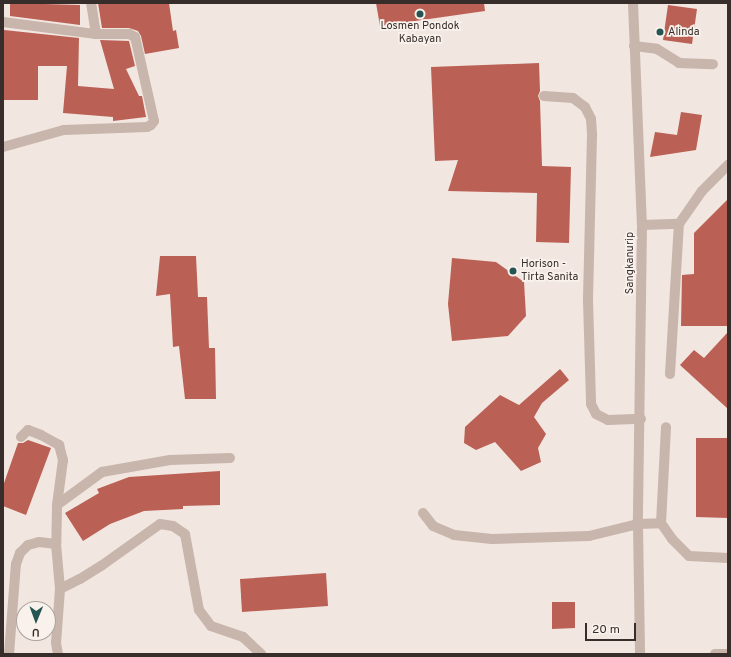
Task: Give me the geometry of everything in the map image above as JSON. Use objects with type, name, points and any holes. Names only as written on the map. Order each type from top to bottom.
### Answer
[{"type":"street","points":[[91,3],[96,34]]},
{"type":"street","name":"Sangkanurip","points":[[633,3],[642,225],[641,419],[638,524],[641,654]]},
{"type":"street","points":[[3,22],[96,34],[129,34],[135,38],[154,121],[152,125],[147,128],[64,130],[3,147]]},
{"type":"street","points":[[634,46],[656,49],[679,64],[713,64]]},
{"type":"street","points":[[544,96],[573,98],[584,107],[591,119],[592,151],[588,300],[591,404],[596,414],[608,420],[641,419]]},
{"type":"street","points":[[670,374],[679,224],[702,191],[728,165]]},
{"type":"street","points":[[642,225],[679,224]]},
{"type":"street","points":[[666,427],[661,523],[672,539],[689,556],[728,558]]},
{"type":"street","points":[[20,437],[28,430],[41,435],[59,445],[63,460],[57,505],[56,544],[60,589],[56,643],[58,654]]},
{"type":"street","points":[[57,505],[102,472],[170,460],[230,458]]},
{"type":"street","points":[[423,513],[433,526],[454,535],[492,539],[589,536],[638,524],[661,523]]},
{"type":"street","points":[[60,589],[96,569],[160,524],[173,526],[185,534],[200,610],[211,626],[243,636],[261,654]]},
{"type":"street","points":[[9,654],[16,564],[20,554],[28,545],[39,542],[56,544]]},
{"type":"street","points":[[715,654],[728,654]]},
{"type":"building","points":[[10,3],[80,5],[80,25],[10,16]]},
{"type":"building","points":[[98,3],[169,3],[173,31],[176,30],[179,48],[145,54],[141,36],[138,31],[129,28],[102,28]]},
{"type":"building","name":"Losmen Pondok Kabayan","points":[[376,3],[484,3],[485,11],[380,26]]},
{"type":"building","points":[[668,5],[697,9],[692,44],[663,40]]},
{"type":"building","points":[[4,30],[79,38],[78,86],[114,89],[100,40],[129,41],[135,66],[126,69],[139,96],[142,96],[146,117],[113,121],[113,117],[63,113],[67,66],[38,66],[38,100],[4,100]]},
{"type":"building","points":[[539,63],[540,91],[538,96],[540,101],[542,166],[571,167],[569,243],[536,242],[537,193],[448,191],[458,160],[435,161],[431,67]]},
{"type":"building","points":[[681,112],[702,115],[696,150],[650,157],[655,132],[677,135]]},
{"type":"building","points":[[728,199],[728,326],[681,326],[682,275],[694,274],[694,233]]},
{"type":"building","points":[[160,256],[196,256],[198,297],[207,297],[209,348],[215,348],[216,399],[185,399],[179,346],[173,347],[170,294],[156,296]]},
{"type":"building","points":[[452,258],[496,262],[524,282],[526,316],[508,336],[452,341],[448,304]]},
{"type":"building","points":[[728,332],[728,409],[680,365],[694,350],[704,358]]},
{"type":"building","points":[[560,369],[569,380],[542,403],[534,417],[546,434],[538,448],[541,462],[521,471],[495,442],[476,450],[464,443],[465,427],[500,395],[519,405]]},
{"type":"building","points":[[696,438],[728,438],[728,518],[696,517]]},
{"type":"building","points":[[28,440],[51,448],[26,515],[3,506],[3,486],[18,443],[23,443]]},
{"type":"building","points":[[220,471],[220,505],[183,506],[183,509],[144,511],[110,524],[83,541],[65,513],[99,493],[97,489],[129,477]]},
{"type":"building","points":[[326,573],[328,606],[242,612],[240,579]]},
{"type":"building","points":[[552,602],[575,602],[575,628],[552,629]]},
{"type":"place","name":"Losmen Pondok Kabayan","points":[[420,14]]},
{"type":"place","name":"Alinda","points":[[660,32]]},
{"type":"place","name":"Horison - Tirta Sanita","points":[[513,271]]}]
